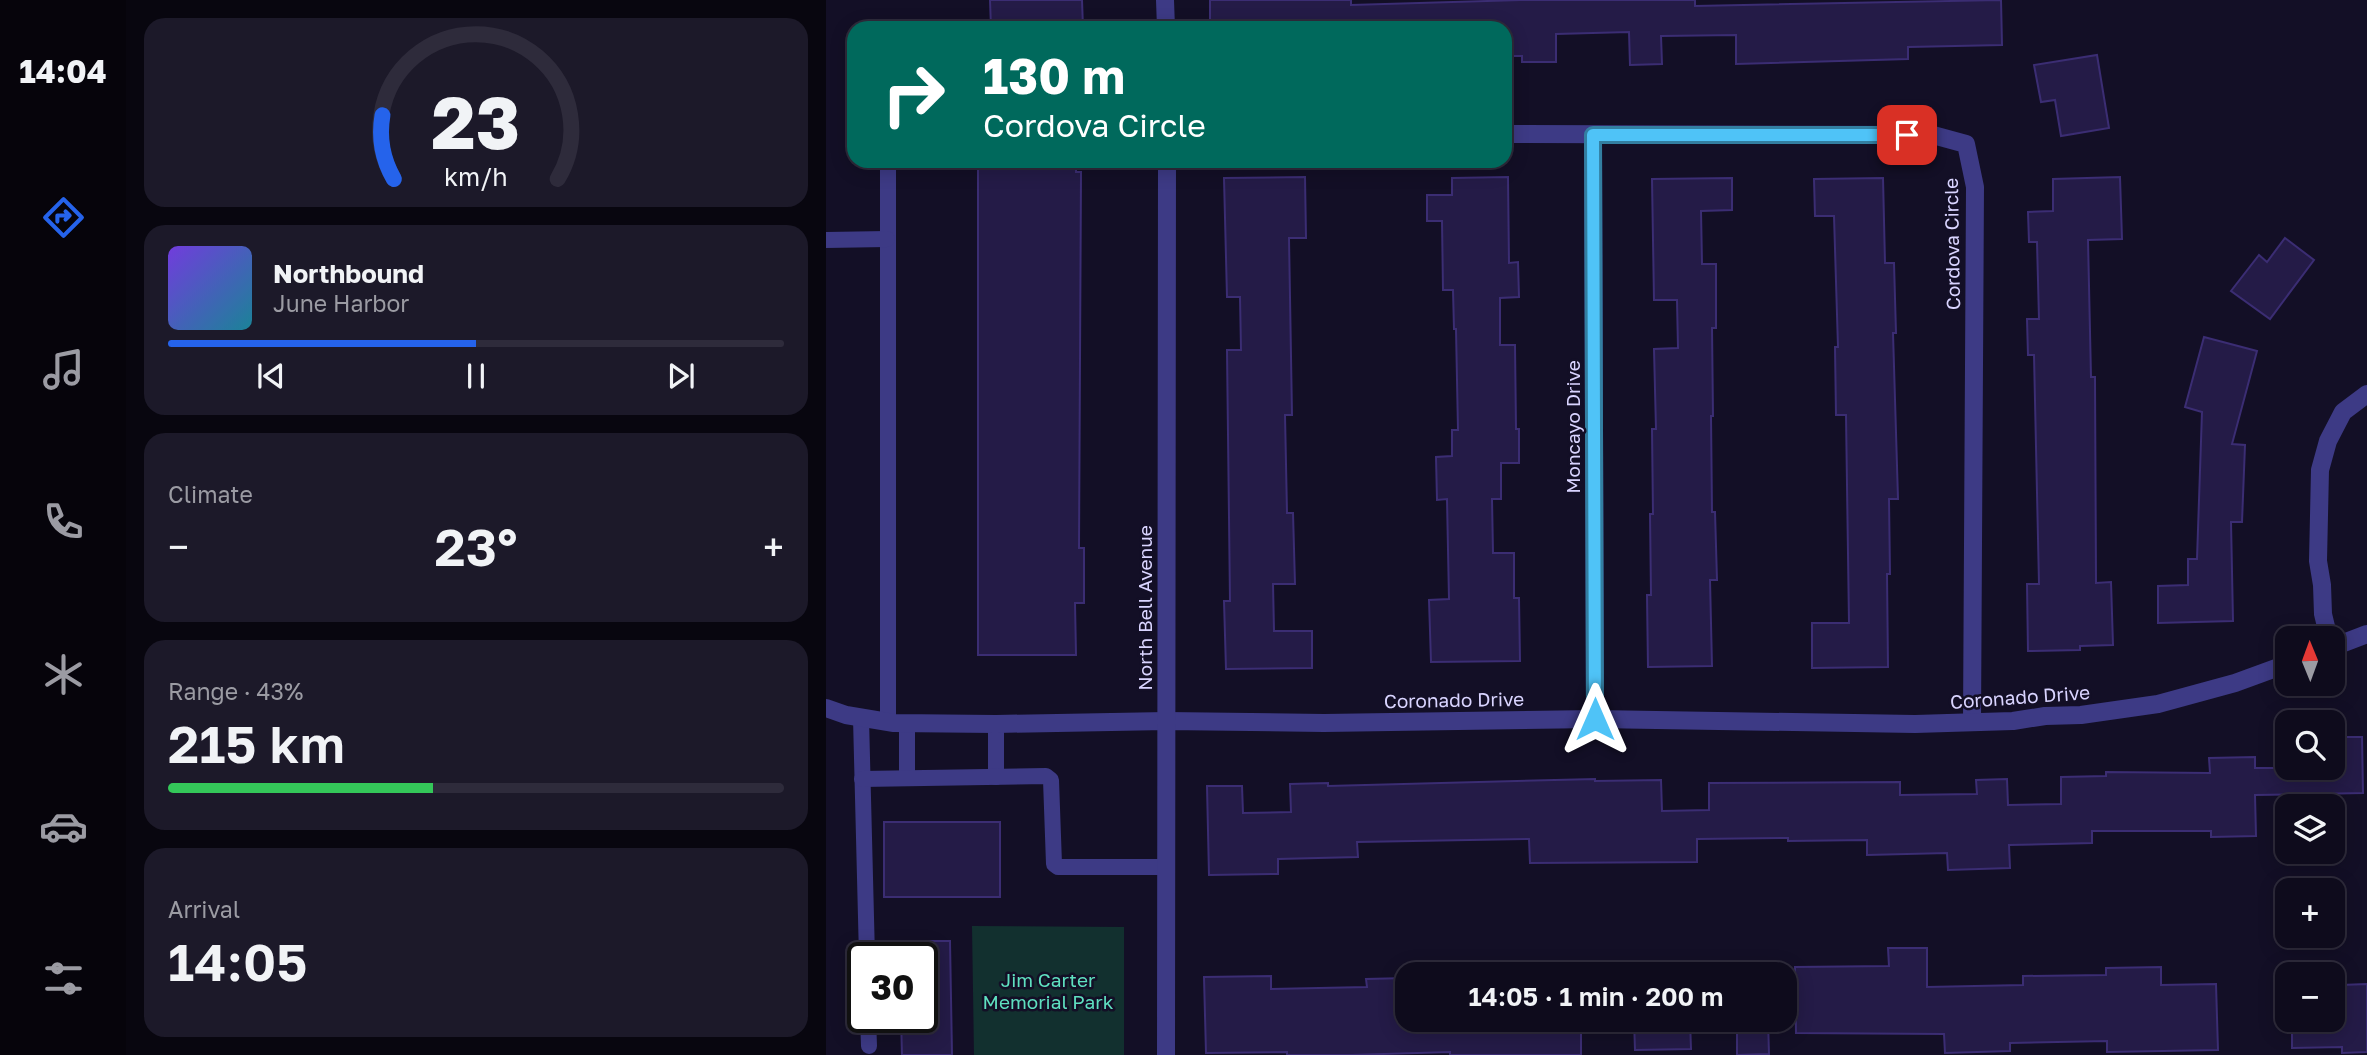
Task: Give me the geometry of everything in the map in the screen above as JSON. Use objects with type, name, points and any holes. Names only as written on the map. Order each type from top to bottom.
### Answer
[{"type":"street","points":[[1165,0],[1166,21]]},
{"type":"street","name":"Cordova Circle","points":[[1512,134],[1933,135],[1966,144],[1975,187],[1972,722]]},
{"type":"street","name":"Moncayo Drive","points":[[1593,135],[1595,719]]},
{"type":"street","name":"North Bell Avenue","points":[[1166,1055],[1167,168]]},
{"type":"street","points":[[2326,626],[2318,561],[2320,470],[2328,441],[2343,412],[2367,394]]},
{"type":"street","points":[[2345,643],[2367,634]]},
{"type":"street","name":"Coronado Drive","points":[[826,708],[861,718],[907,723],[1324,723],[1595,719],[1915,724],[2012,721],[2158,704],[2235,683],[2275,668]]},
{"type":"lane","points":[[888,168],[888,722]]},
{"type":"lane","points":[[826,240],[887,239]]},
{"type":"lane","points":[[861,718],[867,942]]},
{"type":"lane","points":[[907,723],[907,778]]},
{"type":"lane","points":[[996,724],[996,777]]},
{"type":"lane","points":[[862,779],[1046,776],[1051,780],[1054,864],[1058,867],[1166,867]]},
{"type":"lane","points":[[869,1033],[869,1046]]},
{"type":"green space","name":"Jim Carter Memorial Park","points":[[972,926],[1124,927],[1124,1055],[974,1055]]},
{"type":"building","points":[[990,0],[1082,0],[1083,21],[991,21]]},
{"type":"building","points":[[1210,0],[1351,0],[1351,5],[1521,0],[1695,0],[1695,6],[2001,0],[2002,45],[1908,47],[1908,59],[1736,64],[1736,35],[1661,36],[1662,64],[1630,65],[1629,32],[1556,34],[1556,62],[1522,62],[1522,56],[1512,56],[1512,21],[1210,21]]},
{"type":"building","points":[[2097,55],[2109,128],[2061,136],[2055,100],[2041,102],[2034,65]]},
{"type":"building","points":[[978,168],[1076,168],[1076,172],[1081,172],[1079,548],[1084,548],[1084,603],[1075,603],[1076,655],[978,655]]},
{"type":"building","points":[[1305,177],[1306,238],[1289,238],[1292,415],[1285,415],[1287,513],[1293,513],[1295,584],[1273,584],[1274,631],[1312,631],[1312,668],[1226,669],[1224,601],[1230,601],[1227,350],[1241,350],[1240,297],[1227,297],[1224,178]]},
{"type":"building","points":[[1508,177],[1509,263],[1518,262],[1519,297],[1500,298],[1500,345],[1515,345],[1519,463],[1501,463],[1501,499],[1492,499],[1493,553],[1514,553],[1514,598],[1519,598],[1520,661],[1431,662],[1429,600],[1449,599],[1447,499],[1437,500],[1436,457],[1452,456],[1452,430],[1458,430],[1453,290],[1443,290],[1442,221],[1427,221],[1427,195],[1452,195],[1452,178]]},
{"type":"building","points":[[2120,177],[2122,239],[2088,240],[2091,377],[2095,377],[2096,583],[2111,582],[2113,645],[2080,646],[2080,650],[2028,651],[2027,584],[2039,584],[2034,355],[2028,355],[2027,319],[2039,319],[2037,242],[2029,242],[2028,212],[2053,211],[2053,179]]},
{"type":"building","points":[[1732,178],[1732,210],[1701,211],[1702,264],[1716,264],[1716,328],[1712,328],[1711,416],[1712,512],[1715,512],[1717,580],[1710,580],[1712,666],[1648,667],[1647,595],[1651,595],[1650,514],[1653,514],[1652,429],[1656,429],[1654,349],[1678,348],[1677,300],[1654,300],[1652,179]]},
{"type":"building","points":[[1883,178],[1885,263],[1894,263],[1896,333],[1893,333],[1898,499],[1889,499],[1888,667],[1812,668],[1812,623],[1849,623],[1846,415],[1836,415],[1835,347],[1838,347],[1834,216],[1815,216],[1814,179]]},
{"type":"building","points":[[2285,238],[2314,260],[2270,319],[2231,291],[2259,255],[2267,262]]},
{"type":"building","points":[[2204,337],[2257,351],[2232,444],[2245,445],[2242,522],[2231,522],[2233,621],[2158,623],[2158,586],[2188,585],[2188,559],[2197,559],[2202,412],[2185,407]]},
{"type":"building","points":[[2345,737],[2362,737],[2363,793],[2255,795],[2256,836],[2211,837],[2211,831],[2092,831],[2092,843],[2009,845],[2010,868],[1948,870],[1947,853],[1867,855],[1867,840],[1788,841],[1788,838],[1697,839],[1697,862],[1530,863],[1529,839],[1357,842],[1358,857],[1278,859],[1278,874],[1209,875],[1207,786],[1242,786],[1243,813],[1291,812],[1290,784],[1328,783],[1328,786],[1595,779],[1661,780],[1662,811],[1709,810],[1709,783],[1900,782],[1900,795],[1977,794],[1976,780],[2007,779],[2008,805],[2061,804],[2061,777],[2106,776],[2106,772],[2210,773],[2209,758],[2255,757],[2255,768],[2275,768],[2275,780],[2345,780]]},
{"type":"building","points":[[884,822],[1000,822],[1000,897],[884,897]]},
{"type":"building","points":[[950,941],[952,1055],[902,1055],[901,1033],[938,1033],[938,942],[922,942]]},
{"type":"building","points":[[1888,948],[1927,948],[1927,987],[2023,985],[2023,976],[2106,975],[2106,968],[2161,967],[2161,985],[2216,984],[2218,1050],[2107,1052],[2107,1041],[2010,1043],[2010,1051],[1945,1053],[1944,1034],[1796,1033],[1797,967],[1889,966]]},
{"type":"building","points":[[1271,976],[1271,989],[1367,987],[1366,979],[1395,978],[1395,1032],[1581,1032],[1581,1055],[1450,1055],[1450,1052],[1351,1055],[1287,1055],[1287,1052],[1206,1053],[1204,977]]},
{"type":"building","points":[[2367,984],[2367,1052],[2342,1053],[2342,1047],[2292,1048],[2292,1032],[2345,1032],[2345,985]]},
{"type":"building","points":[[1634,1032],[1690,1032],[1691,1049],[1635,1050]]},
{"type":"building","points":[[1737,1032],[1768,1032],[1769,1054],[1737,1055]]},
{"type":"route","points":[[1595,719],[1593,135],[1907,135]]}]
